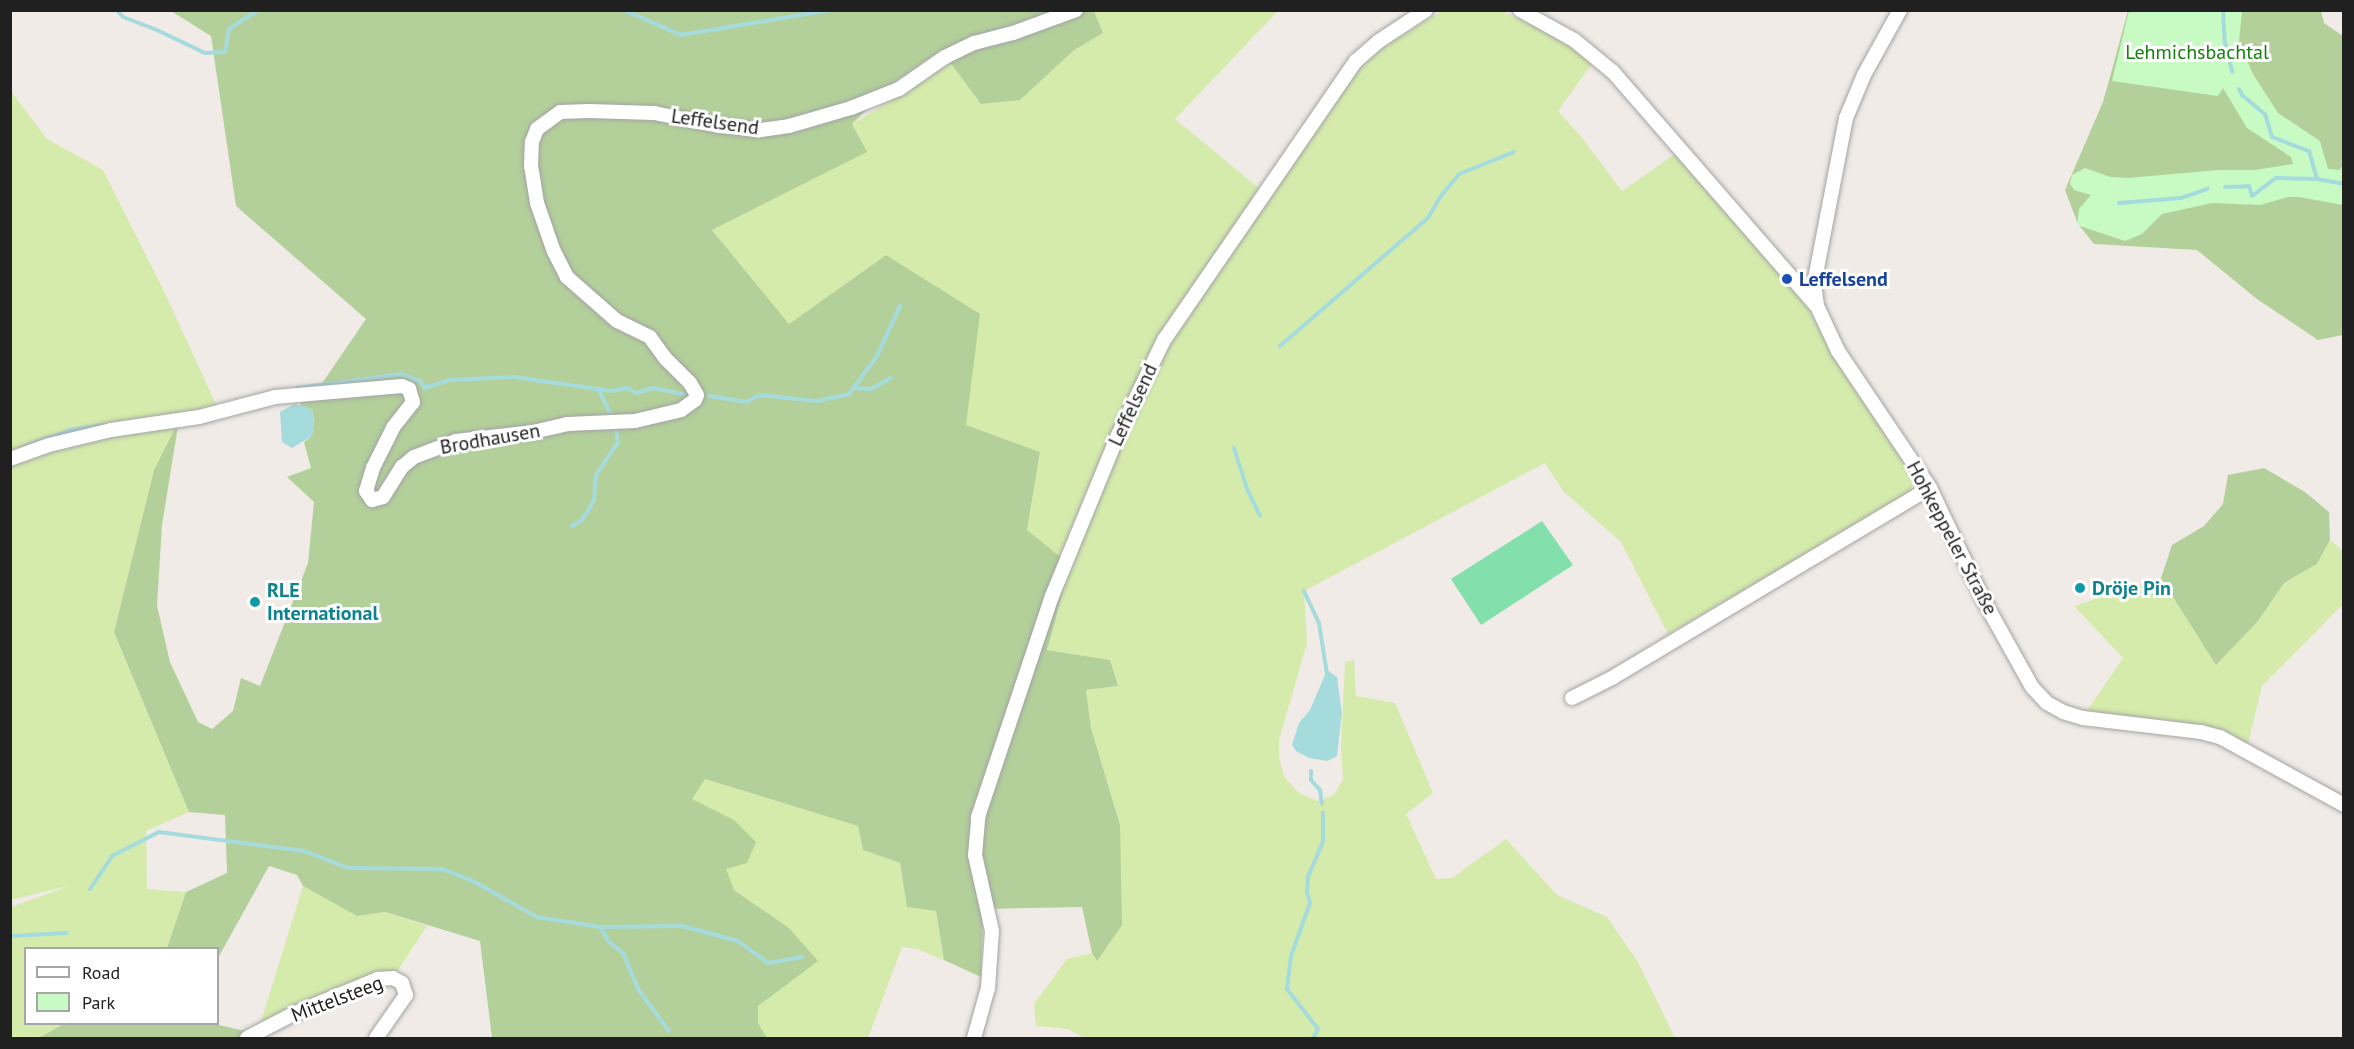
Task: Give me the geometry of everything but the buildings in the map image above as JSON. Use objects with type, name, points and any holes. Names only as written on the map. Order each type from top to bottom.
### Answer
[{"type":"street","name":"Leffelsend","points":[[654,113],[729,127],[761,130],[789,126],[851,108],[899,89],[945,57],[974,43],[1013,33],[1076,10]]},
{"type":"street","name":"Leffelsend","points":[[974,1038],[988,988],[992,931],[975,838],[981,807],[1052,596],[1118,435],[1164,340],[1356,61],[1379,41],[1426,10]]},
{"type":"street","points":[[1520,10],[1574,40],[1613,72],[1817,306]]},
{"type":"street","name":"Hohkeppeler Straße","points":[[1900,10],[1864,75],[1846,118],[1814,284],[1817,306],[1838,351],[1930,488],[1984,601],[2032,687],[2046,703],[2063,712],[2083,718],[2201,732],[2220,737],[2343,805]]},
{"type":"street","name":"Brodhausen","points":[[10,459],[49,445],[101,432],[199,417],[275,397],[402,386],[409,389],[413,402],[393,429],[373,468],[366,491],[372,500],[382,497],[402,466],[414,457],[456,441],[533,432],[567,424],[635,421],[691,406],[697,395],[695,389],[665,358],[650,337],[617,321],[567,277],[554,252],[537,203],[531,166],[532,142],[537,129],[560,112],[654,113]]},
{"type":"street","points":[[1572,698],[1612,678],[1930,488]]},
{"type":"street","name":"Mittelsteeg","points":[[247,1038],[295,1013],[378,979],[393,978],[402,983],[406,995],[376,1038]]},
{"type":"green space","points":[[171,11],[1094,11],[1103,33],[1073,51],[1020,100],[981,104],[941,50],[895,82],[852,124],[867,152],[712,230],[789,324],[886,255],[980,314],[966,425],[1040,452],[1027,530],[1070,565],[1047,650],[1110,660],[1118,686],[1086,690],[1091,728],[1120,825],[1122,925],[1097,961],[1092,953],[1082,907],[983,909],[981,977],[944,960],[936,911],[907,907],[900,863],[863,850],[858,826],[705,779],[692,799],[734,820],[756,842],[747,863],[726,869],[734,890],[789,928],[818,961],[758,1006],[758,1023],[767,1038],[492,1038],[480,941],[385,912],[357,916],[303,886],[297,875],[269,866],[219,956],[219,947],[167,947],[186,892],[227,873],[225,815],[189,812],[114,632],[154,470],[179,420],[162,525],[157,606],[170,662],[198,722],[212,729],[233,711],[241,678],[260,686],[308,563],[314,502],[287,477],[311,468],[304,442],[312,436],[314,422],[312,410],[300,405],[302,399],[316,392],[366,319],[236,206],[211,36]]},
{"type":"green space","points":[[1094,11],[1278,11],[1175,119],[1260,189],[1157,338],[1111,433],[1059,557],[1027,530],[1040,452],[966,425],[886,255],[789,324],[712,230],[866,152],[852,124],[902,94],[949,60],[981,104],[1019,100],[1073,51],[1103,33]]},
{"type":"green space","points":[[1442,11],[1501,11],[1538,28],[1594,61],[1558,111],[1583,139],[1622,191],[1678,152],[1805,302],[1838,364],[1915,476],[1910,493],[1668,634],[1621,542],[1563,491],[1545,463],[1304,591],[1307,643],[1279,740],[1279,759],[1285,778],[1299,793],[1317,801],[1334,795],[1343,779],[1341,746],[1345,662],[1354,660],[1356,696],[1395,703],[1433,793],[1406,814],[1436,879],[1452,878],[1506,839],[1557,895],[1607,917],[1638,962],[1675,1038],[1085,1038],[1068,1029],[1036,1026],[1034,1004],[1067,959],[1092,953],[1096,961],[1120,825],[1091,728],[1086,690],[1118,686],[1110,660],[1047,650],[1070,565],[1123,437],[1171,343],[1269,195],[1357,72],[1377,50]]},
{"type":"green space","points":[[2128,11],[2321,11],[2324,23],[2343,36],[2343,335],[2318,340],[2257,299],[2197,250],[2094,244],[2078,224],[2065,190],[2103,102]]},
{"type":"green space","name":"Lehmichsbachtal","points":[[2129,11],[2242,11],[2239,42],[2253,74],[2278,113],[2320,141],[2328,169],[2340,170],[2343,164],[2343,205],[2299,197],[2288,197],[2260,205],[2212,203],[2162,214],[2142,234],[2125,241],[2077,225],[2079,209],[2091,195],[2074,190],[2070,184],[2072,175],[2085,168],[2110,177],[2128,178],[2218,170],[2255,170],[2293,164],[2291,157],[2247,128],[2223,88],[2218,96],[2112,81]]},
{"type":"green space","points":[[10,90],[47,139],[103,170],[162,287],[219,411],[179,420],[154,470],[114,632],[189,812],[146,831],[147,889],[186,892],[167,947],[24,947],[24,1025],[61,1025],[39,1038],[11,1038],[11,907],[72,885],[11,900]]},
{"type":"green space","points":[[2264,468],[2305,492],[2329,512],[2330,540],[2317,564],[2284,583],[2258,621],[2216,665],[2161,578],[2172,545],[2204,526],[2223,504],[2228,475]]},
{"type":"green space","points":[[1542,521],[1573,565],[1481,625],[1451,579]]},
{"type":"green space","points":[[2330,540],[2343,551],[2343,604],[2262,686],[2248,744],[2208,727],[2086,712],[2123,658],[2074,606],[2161,578],[2216,664],[2258,621],[2284,583],[2317,564]]},
{"type":"green space","points":[[705,779],[858,826],[863,850],[900,863],[907,907],[936,911],[944,960],[917,949],[902,947],[868,1038],[767,1038],[758,1023],[757,1006],[779,988],[789,928],[734,890],[691,799]]},
{"type":"green space","points":[[303,886],[357,916],[385,912],[427,926],[393,978],[257,1034]]},
{"type":"green space","points":[[61,1025],[219,1025],[257,1034],[257,1038],[39,1038]]},
{"type":"water","points":[[294,404],[312,410],[314,422],[312,436],[292,448],[282,442],[280,412]]},
{"type":"water","points":[[1327,670],[1337,677],[1342,713],[1337,756],[1328,761],[1309,758],[1296,751],[1292,745],[1299,723],[1310,710]]},
{"type":"waterway","points":[[117,10],[123,17],[205,53],[225,52],[229,29],[258,10]]},
{"type":"waterway","points":[[624,10],[681,35],[830,10]]},
{"type":"waterway","points":[[2223,10],[2225,43],[2232,72]]},
{"type":"waterway","points":[[2239,89],[2242,95],[2265,114],[2272,137],[2309,151],[2317,179],[2344,184]]},
{"type":"waterway","points":[[1280,346],[1428,218],[1440,197],[1459,174],[1514,152]]},
{"type":"waterway","points":[[2225,187],[2249,186],[2252,196],[2276,178],[2317,179]]},
{"type":"waterway","points":[[2119,203],[2181,198],[2207,189]]},
{"type":"waterway","points":[[709,396],[746,402],[759,395],[817,401],[849,394],[877,356],[900,306]]},
{"type":"waterway","points":[[297,388],[401,374],[420,381],[425,388],[449,380],[514,377],[611,391],[627,388],[637,393],[653,388],[683,394]]},
{"type":"waterway","points":[[853,388],[871,389],[891,378]]},
{"type":"waterway","points":[[598,389],[611,415]]},
{"type":"waterway","points":[[25,446],[71,430],[104,425]]},
{"type":"waterway","points":[[572,526],[582,520],[594,499],[596,475],[618,442],[616,429]]},
{"type":"waterway","points":[[1234,448],[1247,489],[1260,516]]},
{"type":"waterway","points":[[1304,591],[1319,623],[1327,674]]},
{"type":"waterway","points":[[1311,771],[1311,780],[1320,790],[1322,804]]},
{"type":"waterway","points":[[1313,1038],[1318,1029],[1287,989],[1291,956],[1310,903],[1307,892],[1308,877],[1323,841],[1323,813]]},
{"type":"waterway","points":[[90,889],[112,856],[159,832],[304,851],[348,868],[442,869],[471,880],[537,917],[600,927],[682,926],[738,941],[768,963],[802,957]]},
{"type":"waterway","points":[[600,927],[609,942],[623,953],[638,989],[669,1031]]},
{"type":"waterway","points":[[10,936],[67,933]]},
{"type":"place","name":"Leffelsend","points":[[1787,279]]},
{"type":"place","name":"Dröje Pin","points":[[2080,588]]},
{"type":"place","name":"RLE International","points":[[255,602]]}]
